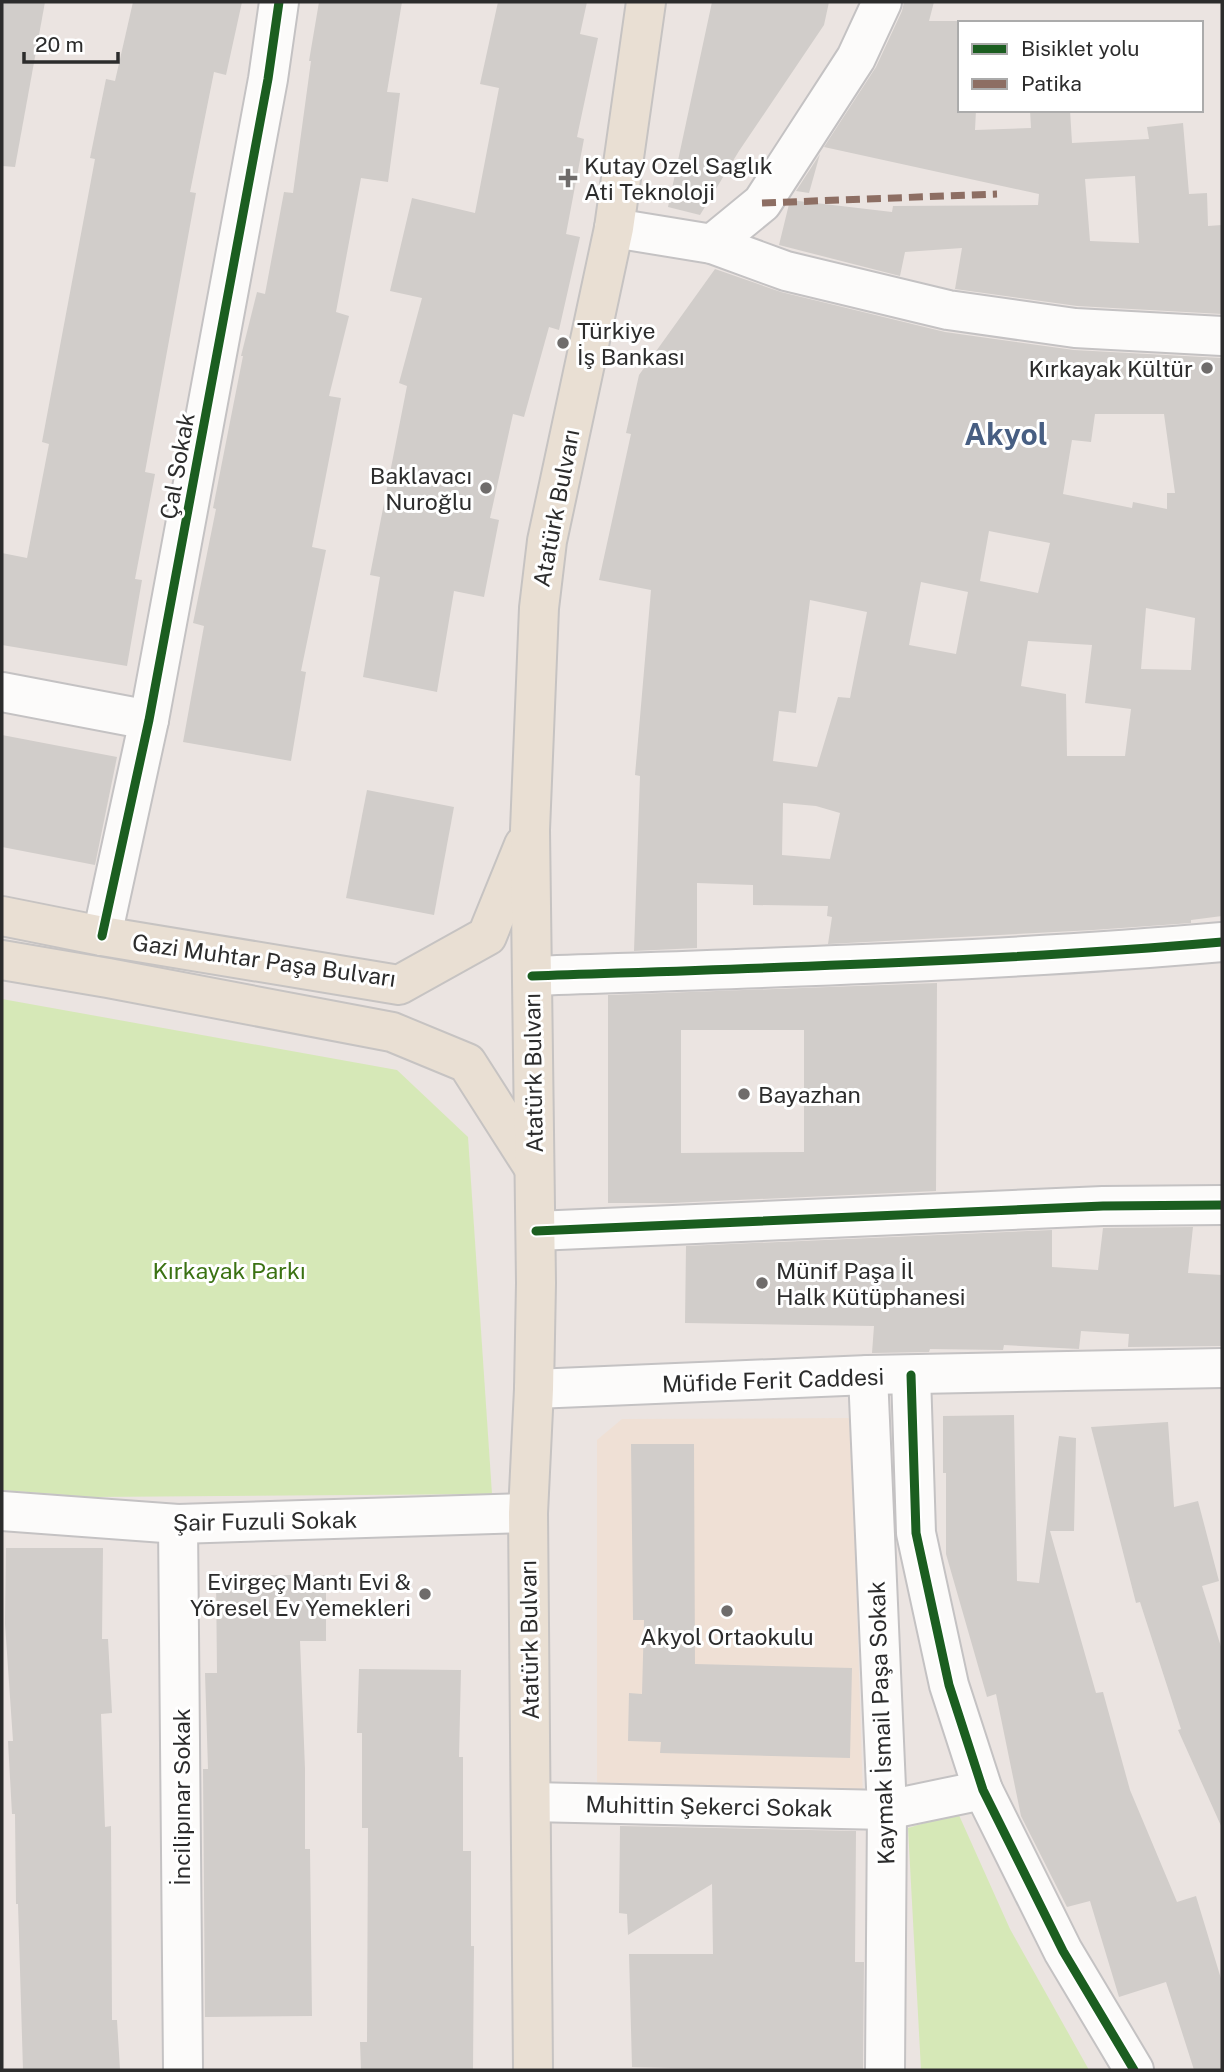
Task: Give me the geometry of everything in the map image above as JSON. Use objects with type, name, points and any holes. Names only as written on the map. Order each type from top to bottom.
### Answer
[{"type":"main road","name":"Atatürk Bulvarı","points":[[533,2070],[528,1513],[534,1389],[536,1231],[530,830],[538,608],[547,541],[614,228],[646,2]]},
{"type":"main road","name":"Gazi Muhtar Paşa Bulvarı","points":[[2,916],[102,936],[399,985],[487,936],[530,830]]},
{"type":"main road","name":"Gazi Muhtar Paşa Bulvarı","points":[[2,960],[391,1032],[467,1063],[534,1168]]},
{"type":"street","name":"Çal Sokak","points":[[102,936],[149,720],[268,79],[279,2]]},
{"type":"street","points":[[712,244],[762,202],[856,58],[881,2]]},
{"type":"street","points":[[614,228],[712,244],[799,275],[948,310],[1076,328],[1222,336]]},
{"type":"street","points":[[2,692],[149,720]]},
{"type":"street","points":[[532,976],[1087,954],[1222,942]]},
{"type":"street","points":[[536,1231],[1090,1207],[1222,1205]]},
{"type":"street","name":"Müfide Ferit Caddesi","points":[[534,1389],[868,1375],[1222,1368]]},
{"type":"street","name":"Kaymak İsmail Paşa Sokak","points":[[868,1375],[887,1810],[885,2070]]},
{"type":"street","points":[[911,1375],[916,1533],[949,1685],[983,1790],[1063,1951],[1134,2070]]},
{"type":"street","name":"Şair Fuzuli Sokak","points":[[2,1511],[178,1524],[528,1513]]},
{"type":"street","name":"İncilipınar Sokak","points":[[178,1524],[183,2070]]},
{"type":"street","name":"Muhittin Şekerci Sokak","points":[[531,1802],[887,1810],[983,1790]]},
{"type":"shaded area","name":"Akyol Ortaokulu","points":[[851,1418],[863,1799],[610,1794],[597,1782],[597,1440],[622,1419]]},
{"type":"green space","name":"Kırkayak Parkı","points":[[2,999],[397,1070],[468,1137],[492,1494],[92,1497],[2,1490]]},
{"type":"green space","points":[[958,1813],[1010,1929],[1089,2070],[921,2070],[908,1828]]},
{"type":"building","points":[[2,2],[45,2],[15,167],[2,166]]},
{"type":"building","points":[[133,2],[242,2],[226,75],[214,72],[190,192],[196,193],[145,472],[155,474],[135,579],[142,580],[127,666],[2,645],[2,553],[27,558],[49,444],[42,442],[95,159],[90,158],[106,79],[115,81]]},
{"type":"building","points":[[319,2],[402,2],[387,92],[400,93],[388,182],[361,178],[336,312],[349,316],[329,396],[341,398],[312,547],[326,550],[301,671],[306,672],[291,761],[183,742],[204,626],[193,623],[216,509],[213,508],[241,356],[257,292],[265,294],[284,192],[293,193]]},
{"type":"building","points":[[498,2],[587,2],[580,34],[598,38],[577,137],[584,139],[566,234],[580,237],[559,330],[549,327],[524,417],[513,414],[490,518],[499,520],[484,597],[454,591],[437,692],[363,677],[380,577],[370,575],[407,386],[399,383],[422,298],[390,291],[412,198],[475,213],[499,88],[480,84]]},
{"type":"building","points":[[712,2],[829,2],[824,25],[739,151],[700,215],[668,207]]},
{"type":"building","points":[[904,2],[934,2],[929,21],[958,21],[958,112],[976,112],[975,130],[1031,128],[1030,112],[1070,112],[1072,143],[1149,139],[1147,127],[1183,123],[1189,194],[1207,193],[1208,226],[1222,225],[1222,314],[1077,306],[955,289],[962,248],[905,252],[900,276],[779,245],[790,200],[892,212],[893,206],[1038,205],[1039,194],[824,147],[876,67]],"holes":[[[1135,176],[1139,243],[1090,241],[1085,179]]]},
{"type":"building","points":[[820,154],[809,193],[796,191]]},
{"type":"building","points":[[715,269],[781,292],[945,332],[1074,350],[1222,358],[1222,916],[1191,920],[1191,923],[1093,930],[828,944],[832,917],[827,916],[828,906],[753,905],[753,885],[697,883],[697,948],[634,951],[640,776],[635,775],[651,590],[599,580],[631,434],[626,433],[639,375]],"holes":[[[1095,414],[1164,414],[1175,493],[1167,493],[1167,509],[1133,502],[1132,508],[1063,494],[1072,440],[1091,442]],[[989,531],[1050,543],[1038,593],[980,581]],[[921,582],[968,592],[956,654],[909,645]],[[810,600],[867,612],[850,698],[838,697],[817,767],[773,761],[779,711],[796,713]],[[1146,608],[1195,618],[1191,670],[1141,669]],[[1028,641],[1092,645],[1085,703],[1131,709],[1125,756],[1067,756],[1066,694],[1021,686]],[[783,803],[816,806],[840,813],[830,859],[782,855]]]},
{"type":"building","points":[[2,735],[117,757],[95,865],[2,847]]},
{"type":"building","points":[[367,790],[454,807],[434,915],[346,898]]},
{"type":"building","points":[[937,983],[936,1191],[671,1203],[608,1203],[608,995]],"holes":[[[681,1030],[804,1030],[804,1152],[681,1153]]]},
{"type":"building","points":[[1193,1227],[1188,1273],[1222,1275],[1222,1346],[1128,1347],[1129,1334],[1081,1331],[1079,1349],[1004,1345],[1003,1350],[930,1349],[929,1352],[872,1353],[874,1326],[685,1323],[686,1246],[1052,1230],[1052,1267],[1098,1270],[1103,1228]]},
{"type":"building","points":[[1014,1415],[1017,1581],[1039,1583],[1059,1436],[1076,1438],[1074,1531],[1050,1531],[1096,1693],[1103,1692],[1130,1790],[1177,1902],[1196,1896],[1222,1982],[1222,2070],[1194,2070],[1166,1982],[1119,1997],[1090,1901],[1067,1907],[1021,1816],[996,1694],[987,1697],[946,1554],[946,1473],[943,1473],[943,1416]]},
{"type":"building","points":[[1168,1422],[1174,1507],[1198,1501],[1219,1581],[1202,1586],[1222,1650],[1222,1828],[1178,1730],[1181,1729],[1140,1602],[1136,1603],[1091,1427]]},
{"type":"building","points":[[631,1444],[694,1444],[695,1664],[852,1668],[850,1758],[660,1753],[661,1742],[628,1741],[629,1693],[642,1694],[644,1620],[633,1620]]},
{"type":"building","points":[[6,1548],[103,1548],[102,1639],[108,1639],[112,1713],[101,1714],[105,1827],[111,1826],[112,2020],[117,2020],[120,2070],[23,2070],[15,1814],[12,1814],[8,1741],[13,1741],[5,1624]]},
{"type":"building","points":[[216,1575],[326,1575],[326,1641],[300,1641],[305,1849],[310,1849],[312,2016],[205,2017],[203,1769],[208,1769],[205,1673],[217,1673]]},
{"type":"building","points":[[359,1669],[461,1670],[459,1757],[463,1757],[463,1851],[471,1851],[471,1946],[474,1946],[473,2070],[361,2070],[360,2042],[367,2042],[368,1828],[362,1828],[362,1733],[357,1733]]},
{"type":"building","points":[[620,1826],[856,1831],[855,1962],[864,1962],[863,2070],[632,2067],[629,1954],[713,1954],[712,1884],[628,1935],[627,1914],[619,1913]]},
{"type":"marked path","points":[[762,203],[997,194]]},
{"type":"cycle path","points":[[102,936],[149,720],[268,79],[279,2]]},
{"type":"cycle path","points":[[532,976],[963,959],[1222,942]]},
{"type":"cycle path","points":[[536,1231],[1103,1206],[1222,1205]]},
{"type":"cycle path","points":[[911,1375],[916,1533],[949,1685],[983,1790],[1063,1951],[1134,2070]]},
{"type":"place","name":"Kutay Ozel Saglık Ati Teknoloji","points":[[568,178]]},
{"type":"place","name":"Türkiye İş Bankası","points":[[563,343]]},
{"type":"place","name":"Kırkayak Kültür","points":[[1207,368]]},
{"type":"place","name":"Baklavacı Nuroğlu","points":[[486,488]]},
{"type":"place","name":"Bayazhan","points":[[744,1094]]},
{"type":"place","name":"Münif Paşa İl Halk Kütüphanesi","points":[[762,1283]]},
{"type":"place","name":"Evirgeç Mantı Evi & Yöresel Ev Yemekleri","points":[[425,1594]]},
{"type":"place","name":"Akyol Ortaokulu","points":[[727,1611]]},
{"type":"district","name":"Akyol","points":[[1006,434]]}]
